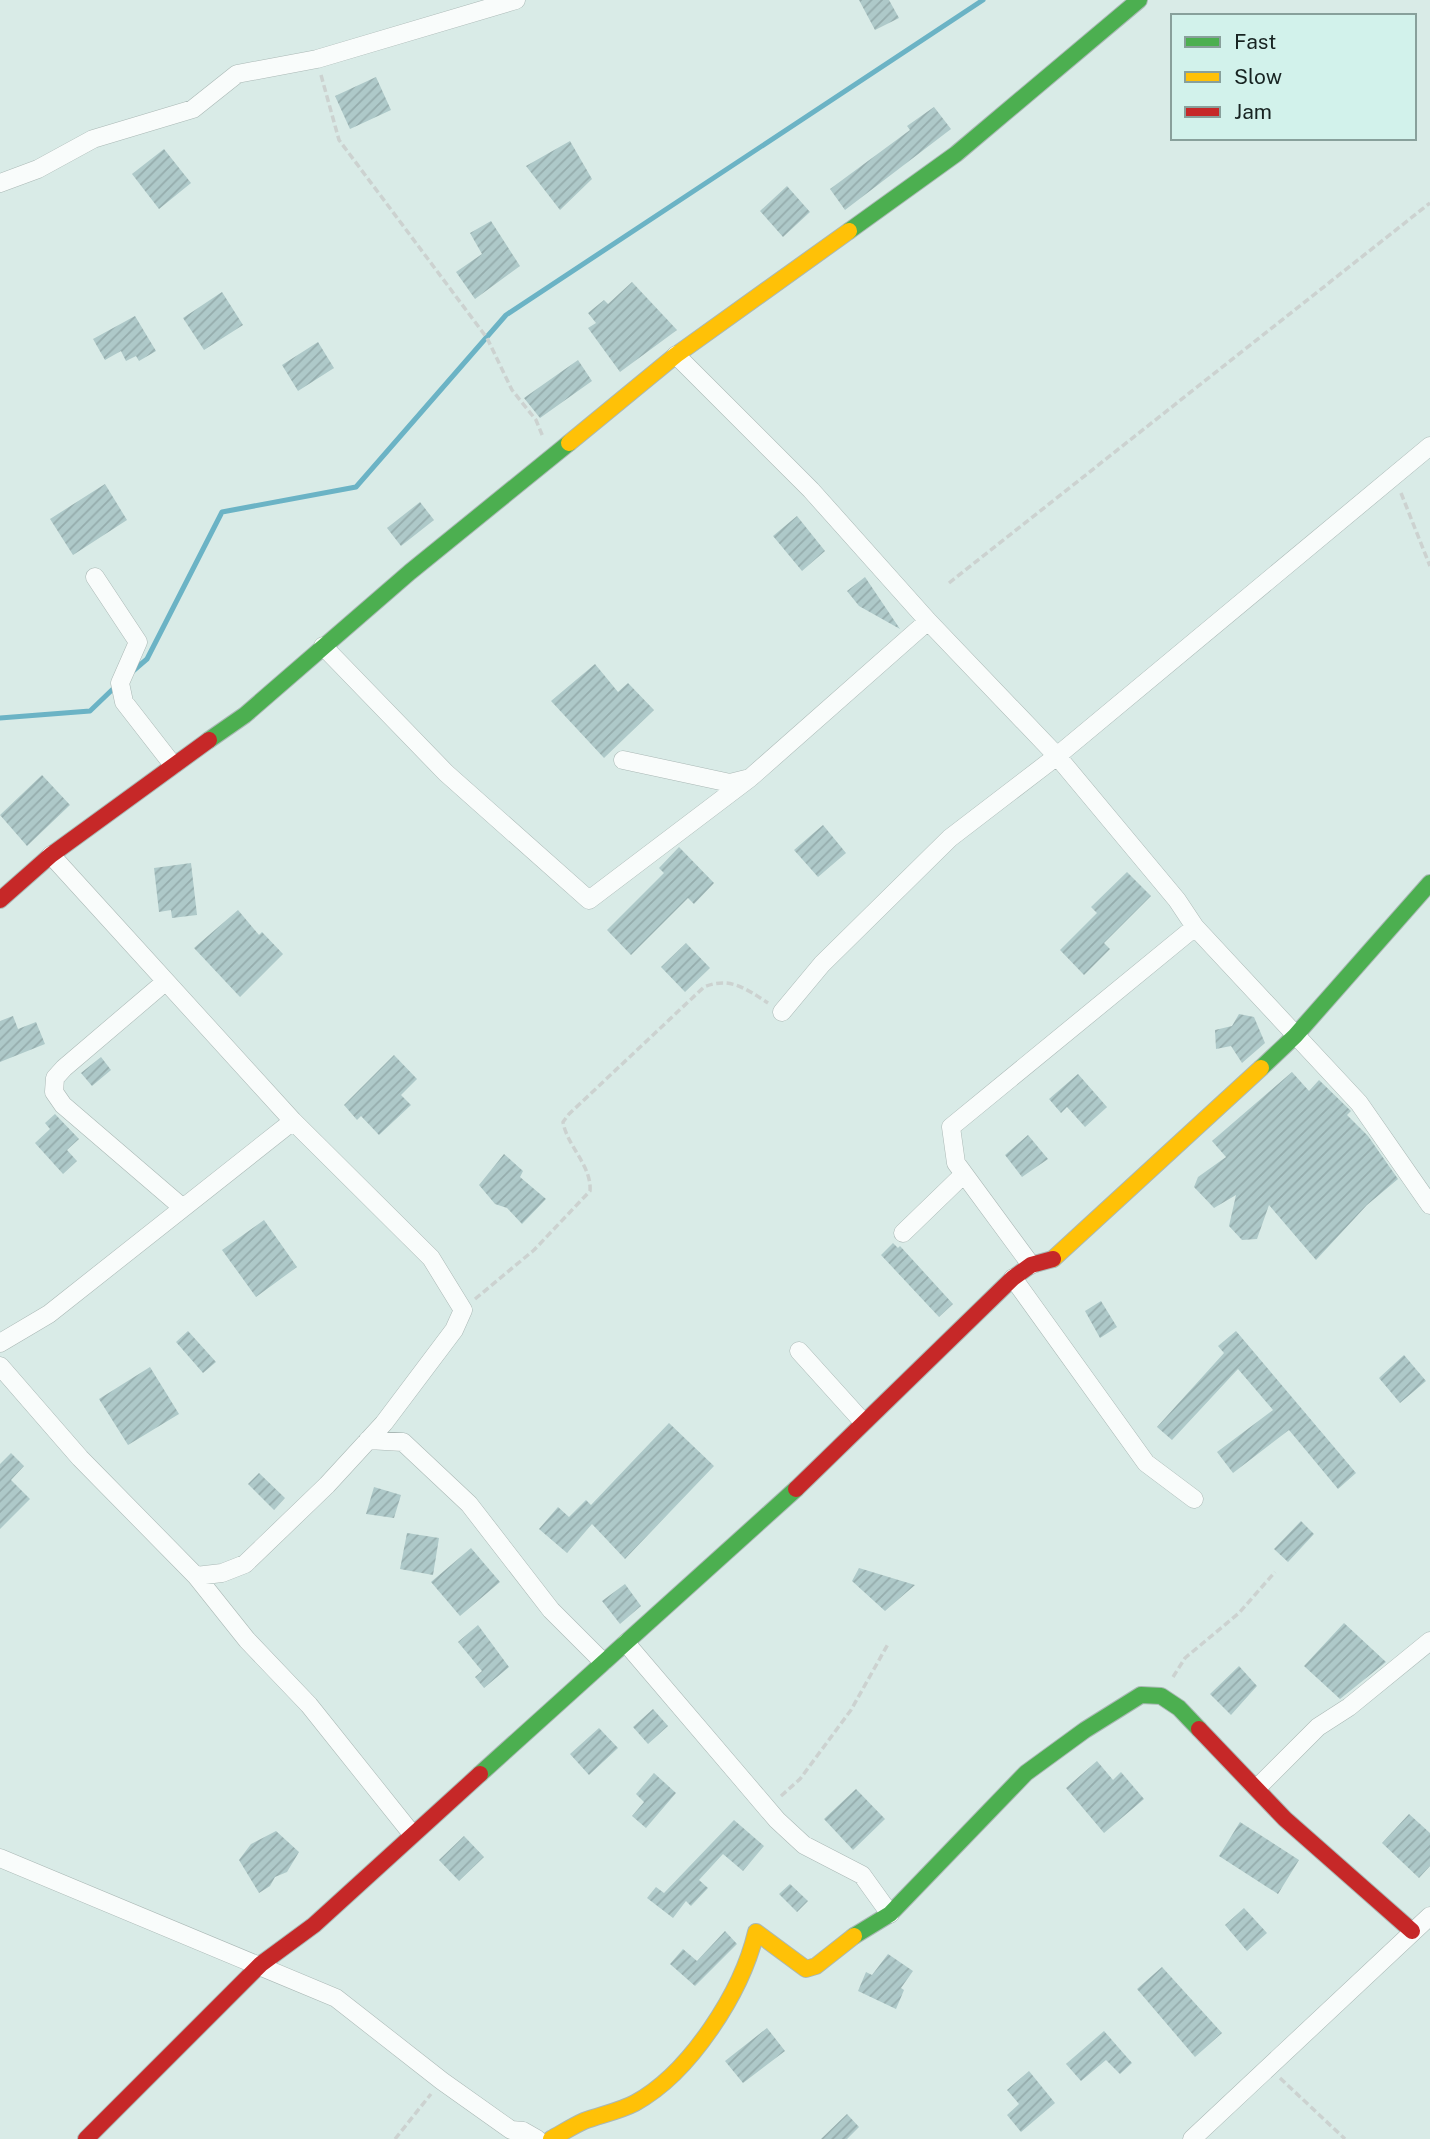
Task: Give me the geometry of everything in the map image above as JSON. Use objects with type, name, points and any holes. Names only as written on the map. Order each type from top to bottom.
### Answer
[{"type":"street","points":[[0,183],[38,169],[93,139],[193,109],[237,74],[317,59],[516,0]]},
{"type":"street","points":[[0,900],[51,855],[245,715],[323,646],[676,355],[956,154],[1139,0]]},
{"type":"street","points":[[676,355],[811,490],[928,621],[1057,756],[1177,900],[1195,927],[1359,1103],[1430,1205]]},
{"type":"street","points":[[782,1012],[822,964],[950,838],[1057,756],[1430,446]]},
{"type":"street","points":[[95,577],[138,642],[120,683],[124,702],[173,765]]},
{"type":"street","points":[[323,646],[446,773],[589,900],[750,778],[928,621]]},
{"type":"street","points":[[623,760],[730,783],[750,778]]},
{"type":"street","points":[[51,855],[293,1121],[431,1258],[463,1310],[454,1330],[396,1406],[327,1485],[245,1564],[222,1573],[196,1576]]},
{"type":"street","points":[[91,2137],[261,1964],[314,1925],[677,1594],[772,1513],[1013,1278],[1031,1265],[1053,1259],[1104,1215],[1295,1036],[1430,883]]},
{"type":"street","points":[[1031,1265],[956,1163],[951,1127],[1195,927]]},
{"type":"street","points":[[165,982],[64,1068],[55,1078],[54,1092],[63,1105],[183,1208]]},
{"type":"street","points":[[0,1343],[49,1314],[293,1121]]},
{"type":"street","points":[[904,1233],[964,1174]]},
{"type":"street","points":[[1013,1278],[1146,1463],[1194,1499]]},
{"type":"street","points":[[799,1351],[863,1422]]},
{"type":"street","points":[[0,1366],[80,1458],[196,1576],[247,1640],[309,1705],[412,1834]]},
{"type":"street","points":[[396,1406],[403,1442],[469,1504],[536,1592],[603,1662]]},
{"type":"street","points":[[368,1440],[403,1442]]},
{"type":"street","points":[[1257,1788],[1318,1727],[1349,1707],[1430,1641]]},
{"type":"street","points":[[626,1643],[769,1807],[777,1820],[804,1845],[862,1875],[890,1914]]},
{"type":"street","points":[[551,2139],[580,2123],[635,2103],[669,2075],[712,2031],[751,1954],[756,1932],[806,1969],[816,1966],[840,1944],[890,1914],[1027,1773],[1142,1695],[1161,1696],[1179,1708],[1285,1819],[1412,1931]]},
{"type":"street","points":[[0,1858],[261,1964],[336,1998],[442,2081],[511,2130],[523,2131],[537,2139]]},
{"type":"street","points":[[1192,2139],[1430,1916]]},
{"type":"path","points":[[317,59],[339,140],[487,338],[512,390],[536,420],[552,458]]},
{"type":"path","points":[[949,583],[1430,203]]},
{"type":"path","points":[[1395,476],[1430,566]]},
{"type":"path","points":[[463,1310],[534,1250],[590,1191],[591,1179],[565,1131],[563,1122],[704,987],[718,981],[730,981],[782,1012]]},
{"type":"path","points":[[1161,1696],[1185,1658],[1239,1613],[1275,1572]]},
{"type":"path","points":[[769,1807],[800,1779],[845,1719],[888,1644]]},
{"type":"path","points":[[1269,2067],[1345,2139]]},
{"type":"path","points":[[395,2139],[442,2081]]},
{"type":"building","points":[[859,0],[889,0],[899,18],[875,30]]},
{"type":"building","points":[[376,77],[391,110],[350,129],[335,96]]},
{"type":"building","points":[[934,107],[951,129],[845,210],[830,189],[910,130],[907,126]]},
{"type":"building","points":[[570,141],[592,179],[560,210],[526,166]]},
{"type":"building","points":[[164,149],[191,183],[159,209],[132,174]]},
{"type":"building","points":[[787,186],[810,212],[783,237],[760,211]]},
{"type":"building","points":[[491,221],[520,266],[475,299],[456,272],[482,254],[470,233]]},
{"type":"building","points":[[632,282],[677,330],[620,372],[588,328],[596,323],[588,313],[604,300],[608,304]]},
{"type":"building","points":[[222,292],[243,325],[204,350],[183,318]]},
{"type":"building","points":[[135,316],[156,351],[139,361],[136,356],[126,361],[121,351],[105,360],[93,339]]},
{"type":"building","points":[[318,342],[334,368],[298,391],[282,365]]},
{"type":"building","points":[[578,360],[592,381],[540,418],[524,398]]},
{"type":"building","points":[[105,484],[127,520],[73,555],[50,519]]},
{"type":"building","points":[[420,502],[434,520],[401,546],[387,528]]},
{"type":"building","points":[[797,516],[825,551],[802,571],[773,536]]},
{"type":"building","points":[[865,577],[900,629],[859,606],[847,591]]},
{"type":"building","points":[[595,664],[618,692],[628,683],[654,710],[604,758],[551,701]]},
{"type":"building","points":[[42,775],[70,805],[27,846],[0,815]]},
{"type":"building","points":[[823,825],[846,853],[818,877],[794,850]]},
{"type":"building","points":[[679,847],[714,883],[694,904],[688,898],[631,955],[607,930],[664,873],[659,868]]},
{"type":"building","points":[[191,863],[197,915],[172,918],[171,910],[159,912],[154,868]]},
{"type":"building","points":[[1127,872],[1151,896],[1104,943],[1110,949],[1084,975],[1060,950],[1097,913],[1091,907]]},
{"type":"building","points":[[238,910],[259,935],[262,932],[283,954],[240,997],[194,948]]},
{"type":"building","points":[[686,943],[710,968],[685,992],[661,967]]},
{"type":"building","points":[[1239,1014],[1254,1017],[1265,1043],[1242,1063],[1231,1046],[1216,1049],[1215,1030],[1232,1026]]},
{"type":"building","points":[[13,1016],[18,1029],[36,1022],[45,1044],[0,1062],[0,1021]]},
{"type":"building","points":[[394,1055],[417,1079],[401,1095],[411,1105],[379,1135],[361,1116],[357,1120],[344,1105]]},
{"type":"building","points":[[101,1057],[111,1070],[92,1086],[81,1073]]},
{"type":"building","points":[[1292,1072],[1309,1091],[1319,1080],[1351,1111],[1347,1115],[1368,1136],[1398,1179],[1367,1205],[1316,1260],[1269,1205],[1257,1239],[1242,1240],[1229,1226],[1236,1195],[1214,1208],[1194,1187],[1198,1177],[1226,1157],[1212,1141]]},
{"type":"building","points":[[1078,1074],[1107,1107],[1085,1127],[1067,1107],[1061,1113],[1049,1099]]},
{"type":"building","points":[[55,1114],[79,1139],[67,1150],[77,1161],[63,1174],[35,1143],[50,1129],[45,1123]]},
{"type":"building","points":[[1028,1135],[1048,1159],[1022,1177],[1005,1155]]},
{"type":"building","points":[[504,1154],[523,1171],[520,1177],[546,1199],[522,1224],[507,1208],[495,1204],[479,1185]]},
{"type":"building","points":[[264,1220],[297,1267],[256,1297],[222,1250]]},
{"type":"building","points":[[893,1243],[898,1248],[900,1246],[953,1304],[939,1317],[881,1255]]},
{"type":"building","points":[[1101,1301],[1117,1327],[1100,1338],[1085,1311]]},
{"type":"building","points":[[188,1331],[216,1362],[203,1373],[176,1342]]},
{"type":"building","points":[[1236,1331],[1356,1473],[1338,1489],[1289,1430],[1233,1473],[1217,1452],[1273,1410],[1238,1369],[1172,1440],[1157,1427],[1224,1353],[1218,1346]]},
{"type":"building","points":[[1404,1355],[1426,1381],[1400,1403],[1379,1378]]},
{"type":"building","points":[[150,1367],[179,1414],[128,1445],[99,1399]]},
{"type":"building","points":[[669,1423],[714,1466],[625,1559],[592,1524],[567,1553],[539,1529],[558,1507],[569,1517],[586,1500],[591,1505]]},
{"type":"building","points":[[11,1453],[24,1466],[11,1480],[30,1499],[0,1529],[0,1464]]},
{"type":"building","points":[[259,1473],[285,1498],[274,1510],[248,1484]]},
{"type":"building","points":[[374,1487],[401,1495],[394,1518],[366,1514]]},
{"type":"building","points":[[1301,1521],[1314,1534],[1288,1562],[1274,1549]]},
{"type":"building","points":[[407,1533],[439,1538],[433,1575],[400,1569]]},
{"type":"building","points":[[471,1548],[500,1582],[460,1616],[431,1582]]},
{"type":"building","points":[[859,1568],[915,1585],[885,1611],[852,1581]]},
{"type":"building","points":[[625,1584],[641,1606],[620,1624],[602,1601]]},
{"type":"building","points":[[1344,1623],[1386,1662],[1340,1699],[1304,1666]]},
{"type":"building","points":[[478,1625],[509,1667],[484,1688],[475,1677],[482,1671],[458,1642]]},
{"type":"building","points":[[1239,1666],[1257,1686],[1231,1715],[1210,1694]]},
{"type":"building","points":[[653,1709],[668,1726],[648,1744],[633,1727]]},
{"type":"building","points":[[599,1728],[618,1748],[589,1775],[570,1754]]},
{"type":"building","points":[[1097,1761],[1113,1780],[1121,1772],[1144,1799],[1104,1833],[1066,1788]]},
{"type":"building","points":[[654,1773],[676,1793],[646,1828],[632,1816],[644,1802],[636,1794]]},
{"type":"building","points":[[856,1789],[885,1819],[853,1850],[824,1819]]},
{"type":"building","points":[[1409,1814],[1430,1833],[1430,1866],[1419,1878],[1382,1843]]},
{"type":"building","points":[[734,1820],[764,1846],[743,1871],[723,1854],[699,1880],[708,1888],[691,1906],[686,1901],[673,1918],[647,1898],[656,1887],[664,1893]]},
{"type":"building","points":[[1240,1822],[1299,1860],[1278,1894],[1219,1856]]},
{"type":"building","points":[[276,1831],[299,1852],[287,1872],[275,1877],[270,1886],[259,1893],[239,1860],[251,1844]]},
{"type":"building","points":[[464,1836],[484,1857],[459,1881],[439,1860]]},
{"type":"building","points":[[790,1884],[808,1901],[797,1912],[779,1894]]},
{"type":"building","points":[[1244,1908],[1267,1933],[1247,1951],[1225,1925]]},
{"type":"building","points":[[725,1931],[737,1944],[695,1986],[670,1964],[683,1949],[697,1961]]},
{"type":"building","points":[[888,1954],[913,1971],[901,1988],[904,1990],[896,2009],[858,1991],[866,1972],[872,1975]]},
{"type":"building","points":[[1162,1967],[1222,2033],[1195,2057],[1137,1989]]},
{"type":"building","points":[[767,2028],[785,2051],[743,2083],[725,2061]]},
{"type":"building","points":[[1104,2031],[1132,2063],[1120,2074],[1106,2060],[1081,2081],[1066,2064]]},
{"type":"building","points":[[1029,2071],[1055,2103],[1021,2132],[1007,2115],[1019,2104],[1007,2090]]},
{"type":"building","points":[[847,2114],[859,2127],[847,2139],[821,2139]]},
{"type":"waterway","points":[[133,671],[147,659],[222,512],[356,487],[506,315],[983,0]]},
{"type":"waterway","points":[[0,718],[90,711],[115,687]]},
{"type":"traffic: fast","points":[[849,231],[956,154],[1139,0]]},
{"type":"traffic: fast","points":[[209,740],[245,715],[410,572],[569,443]]},
{"type":"traffic: fast","points":[[1261,1068],[1295,1036],[1430,883]]},
{"type":"traffic: fast","points":[[480,1774],[796,1489]]},
{"type":"traffic: fast","points":[[854,1936],[890,1914],[1026,1773],[1085,1730],[1141,1695],[1161,1696],[1179,1708],[1199,1729]]},
{"type":"traffic: slow","points":[[569,443],[676,355],[849,231]]},
{"type":"traffic: slow","points":[[1053,1259],[1261,1068]]},
{"type":"traffic: slow","points":[[551,2139],[584,2121],[635,2103],[675,2072],[694,2052],[726,2005],[739,1980],[756,1932],[806,1969],[816,1966],[854,1936]]},
{"type":"traffic: jam","points":[[0,900],[51,855],[209,740]]},
{"type":"traffic: jam","points":[[796,1489],[1013,1278],[1031,1265],[1053,1259]]},
{"type":"traffic: jam","points":[[1199,1729],[1285,1819],[1412,1931]]},
{"type":"traffic: jam","points":[[86,2139],[261,1964],[314,1925],[480,1774]]}]
